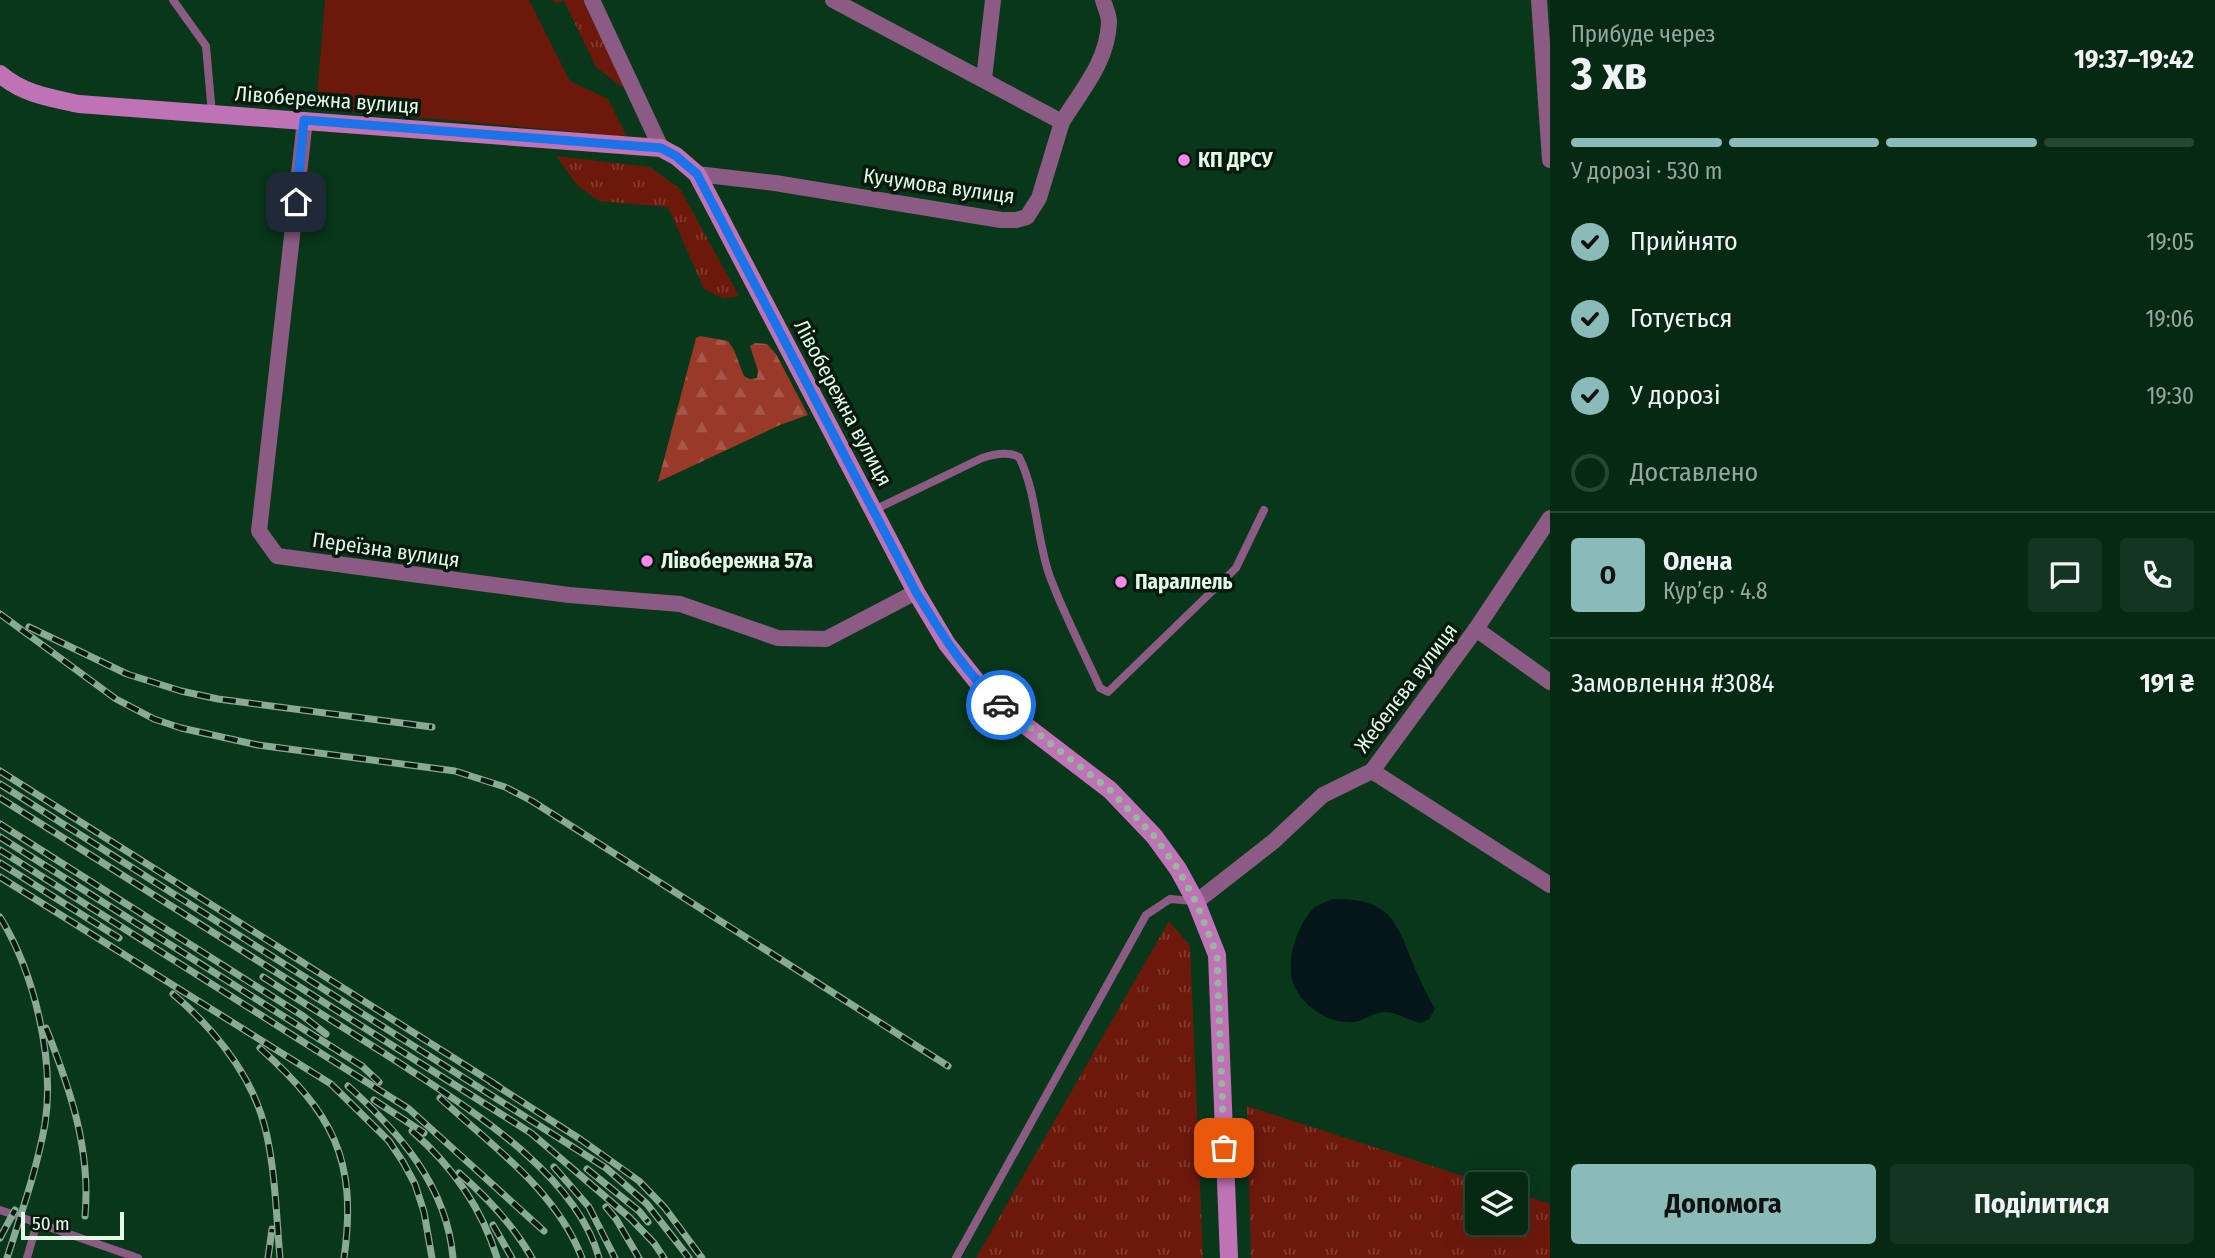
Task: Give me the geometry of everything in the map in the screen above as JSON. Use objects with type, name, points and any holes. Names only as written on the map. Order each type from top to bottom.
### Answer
[{"type":"main road","name":"Лівобережна вулиця","points":[[0,74],[33,95],[79,104],[661,148],[676,156],[697,174],[916,592],[947,645],[982,688],[1013,716],[1110,790],[1154,836],[1178,869],[1196,902],[1217,955],[1229,1258]]},
{"type":"street","points":[[592,0],[661,148]]},
{"type":"street","points":[[833,0],[1062,122]]},
{"type":"street","points":[[984,79],[993,0]]},
{"type":"street","name":"Кучумова вулиця","points":[[697,174],[775,183],[1001,220],[1027,217],[1039,198],[1062,122],[1088,85],[1101,56],[1109,20],[1103,0]]},
{"type":"street","points":[[1539,0],[1546,44],[1550,160]]},
{"type":"street","name":"Переїзна вулиця","points":[[304,120],[259,531],[277,556],[569,595],[680,604],[778,638],[826,639],[916,592]]},
{"type":"street","name":"Жебелєва вулиця","points":[[1196,902],[1274,841],[1323,795],[1372,771],[1476,629],[1550,518]]},
{"type":"street","points":[[1476,629],[1550,682]]},
{"type":"street","points":[[1372,771],[1550,885]]},
{"type":"lane","points":[[173,0],[206,46],[212,114]]},
{"type":"lane","points":[[874,510],[982,458],[1001,454],[1014,454],[1019,457],[1028,482],[1049,574],[1100,688],[1108,692],[1236,568],[1264,510]]},
{"type":"lane","points":[[956,1258],[1146,915],[1170,899],[1196,902]]},
{"type":"lane","points":[[0,1210],[138,1258]]},
{"type":"lane","points":[[27,1258],[37,1223]]},
{"type":"green space","points":[[325,0],[529,0],[570,81],[608,99],[626,135],[316,108]]},
{"type":"green space","points":[[552,0],[583,0],[624,86],[596,67],[564,1],[555,3]]},
{"type":"green space","points":[[556,156],[650,167],[680,189],[739,296],[723,298],[704,289],[668,207],[599,201],[578,186]]},
{"type":"green space","points":[[700,336],[728,341],[744,376],[750,379],[757,378],[758,371],[750,346],[755,343],[767,344],[776,354],[808,415],[780,425],[658,482],[696,338]]},
{"type":"green space","points":[[1169,921],[1190,946],[1203,1258],[976,1258]]},
{"type":"green space","points":[[1247,1106],[1465,1177],[1465,1235],[1528,1235],[1528,1197],[1550,1204],[1550,1258],[1251,1258]]},
{"type":"shaded area","points":[[1334,899],[1371,904],[1391,919],[1435,1009],[1429,1019],[1421,1023],[1385,1012],[1354,1022],[1344,1022],[1316,1011],[1301,997],[1295,988],[1291,972],[1295,941],[1310,912],[1318,905]]},
{"type":"railway","points":[[0,614],[116,699],[154,719],[181,728],[258,745],[455,771],[505,787],[532,801],[948,1066]]},
{"type":"railway","points":[[29,627],[127,674],[181,691],[218,699],[432,727]]},
{"type":"railway","points":[[0,771],[498,1086]]},
{"type":"railway","points":[[0,784],[606,1168],[647,1204],[689,1258]]},
{"type":"railway","points":[[0,798],[531,1133],[630,1218],[664,1258]]},
{"type":"railway","points":[[0,824],[303,1016],[326,1034]]},
{"type":"railway","points":[[0,837],[362,1066],[379,1082]]},
{"type":"railway","points":[[0,850],[409,1109],[544,1231]]},
{"type":"railway","points":[[0,863],[119,938]]},
{"type":"railway","points":[[0,877],[331,1084],[389,1141],[403,1162],[415,1184],[424,1212],[432,1258]]},
{"type":"railway","points":[[0,917],[23,963],[32,990],[47,1072],[42,1141],[7,1258]]},
{"type":"railway","points":[[263,977],[434,1085],[520,1149],[546,1173],[569,1200],[587,1228],[599,1258]]},
{"type":"railway","points":[[173,994],[200,1019],[225,1048],[246,1080],[261,1114],[274,1185],[280,1258]]},
{"type":"railway","points":[[46,1028],[63,1074],[82,1143],[85,1216]]},
{"type":"railway","points":[[260,1048],[305,1094],[322,1117],[334,1140],[343,1165],[347,1192],[344,1258]]},
{"type":"railway","points":[[491,1082],[580,1139],[639,1181],[665,1208],[702,1258]]},
{"type":"railway","points":[[348,1086],[402,1142],[431,1184],[449,1232],[453,1258]]},
{"type":"railway","points":[[440,1098],[521,1170],[539,1190],[571,1234],[582,1258]]},
{"type":"railway","points":[[374,1100],[424,1133]]},
{"type":"railway","points":[[412,1131],[440,1158],[464,1188],[483,1222],[497,1258]]},
{"type":"railway","points":[[554,1167],[589,1207],[615,1258]]},
{"type":"railway","points":[[587,1169],[639,1211],[648,1222]]},
{"type":"railway","points":[[459,1173],[499,1212],[532,1258]]},
{"type":"railway","points":[[606,1207],[639,1258]]},
{"type":"railway","points":[[0,1238],[15,1210]]},
{"type":"railway","points":[[493,1225],[512,1258]]},
{"type":"railway","points":[[268,1258],[272,1229]]},
{"type":"way so far","points":[[1001,705],[1110,790],[1154,836],[1178,869],[1196,902],[1217,955],[1224,1148]]},
{"type":"place","name":"КП ДРСУ","points":[[1184,160]]},
{"type":"place","name":"Лівобережна 57а","points":[[647,561]]},
{"type":"place","name":"Параллель","points":[[1121,582]]},
{"type":"route","points":[[296,202],[304,120],[661,148],[676,156],[697,174],[916,592],[947,645],[982,688],[1001,705]]}]
